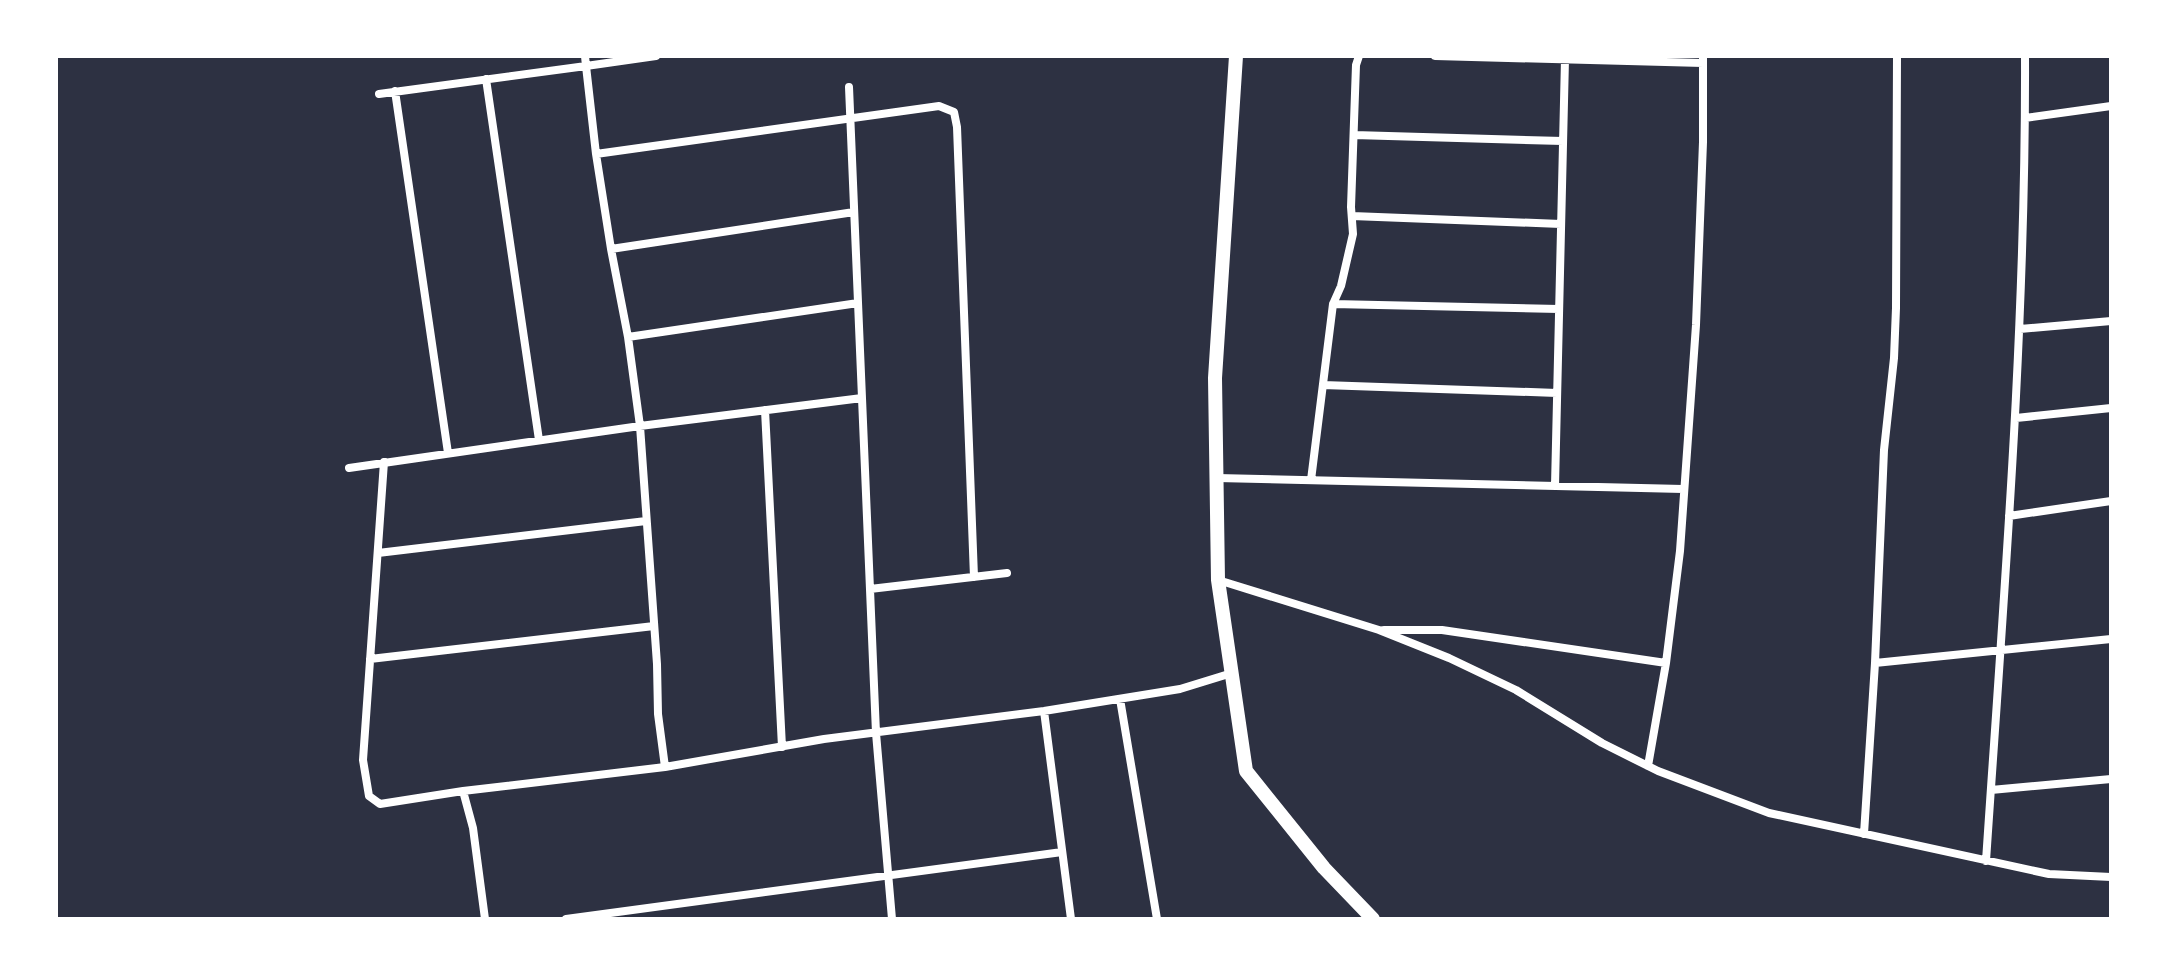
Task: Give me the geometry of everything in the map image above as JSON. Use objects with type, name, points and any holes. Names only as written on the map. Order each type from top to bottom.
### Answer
[{"type":"main road","points":[[1236,56],[1215,378],[1218,580],[1246,771],[1324,868],[1373,919]]},
{"type":"street","points":[[585,56],[596,154],[640,426],[658,714],[665,767]]},
{"type":"street","points":[[379,94],[656,56]]},
{"type":"street","points":[[1311,480],[1333,304],[1341,286],[1353,234],[1356,65],[1359,56]]},
{"type":"street","points":[[1435,56],[1703,59],[1696,325],[1680,551],[1666,663],[1648,766]]},
{"type":"street","points":[[1864,834],[1884,450],[1894,358],[1897,56]]},
{"type":"street","points":[[1986,861],[2016,418],[2025,56]]},
{"type":"street","points":[[1555,486],[1565,59]]},
{"type":"street","points":[[486,79],[539,440]]},
{"type":"street","points":[[849,87],[876,733],[892,919]]},
{"type":"street","points":[[395,91],[448,453]]},
{"type":"street","points":[[596,154],[939,106],[954,112],[974,577]]},
{"type":"street","points":[[2025,118],[2111,106]]},
{"type":"street","points":[[1354,135],[1563,141]]},
{"type":"street","points":[[611,249],[854,212]]},
{"type":"street","points":[[1352,216],[1561,224]]},
{"type":"street","points":[[628,337],[858,303]]},
{"type":"street","points":[[1333,304],[1559,309]]},
{"type":"street","points":[[2020,329],[2111,321]]},
{"type":"street","points":[[1323,385],[1557,393]]},
{"type":"street","points":[[349,468],[862,398]]},
{"type":"street","points":[[2016,418],[2111,408]]},
{"type":"street","points":[[765,410],[782,747]]},
{"type":"street","points":[[384,462],[363,760],[369,796],[380,804],[665,767],[876,733],[1044,711],[1180,689],[1232,673]]},
{"type":"street","points":[[1217,478],[1683,489]]},
{"type":"street","points":[[2009,516],[2111,501]]},
{"type":"street","points":[[378,553],[646,521]]},
{"type":"street","points":[[870,589],[1007,573]]},
{"type":"street","points":[[1218,580],[1379,630],[1449,658],[1516,690],[1602,743],[1648,766],[1769,813],[2049,874],[2111,877]]},
{"type":"street","points":[[370,659],[654,626]]},
{"type":"street","points":[[1379,630],[1442,630],[1666,663]]},
{"type":"street","points":[[1875,663],[2111,639]]},
{"type":"street","points":[[1120,699],[1157,919]]},
{"type":"street","points":[[1044,711],[1071,919]]},
{"type":"street","points":[[1991,790],[2111,779]]},
{"type":"street","points":[[463,791],[473,828],[485,919]]},
{"type":"street","points":[[566,919],[1062,852]]}]
